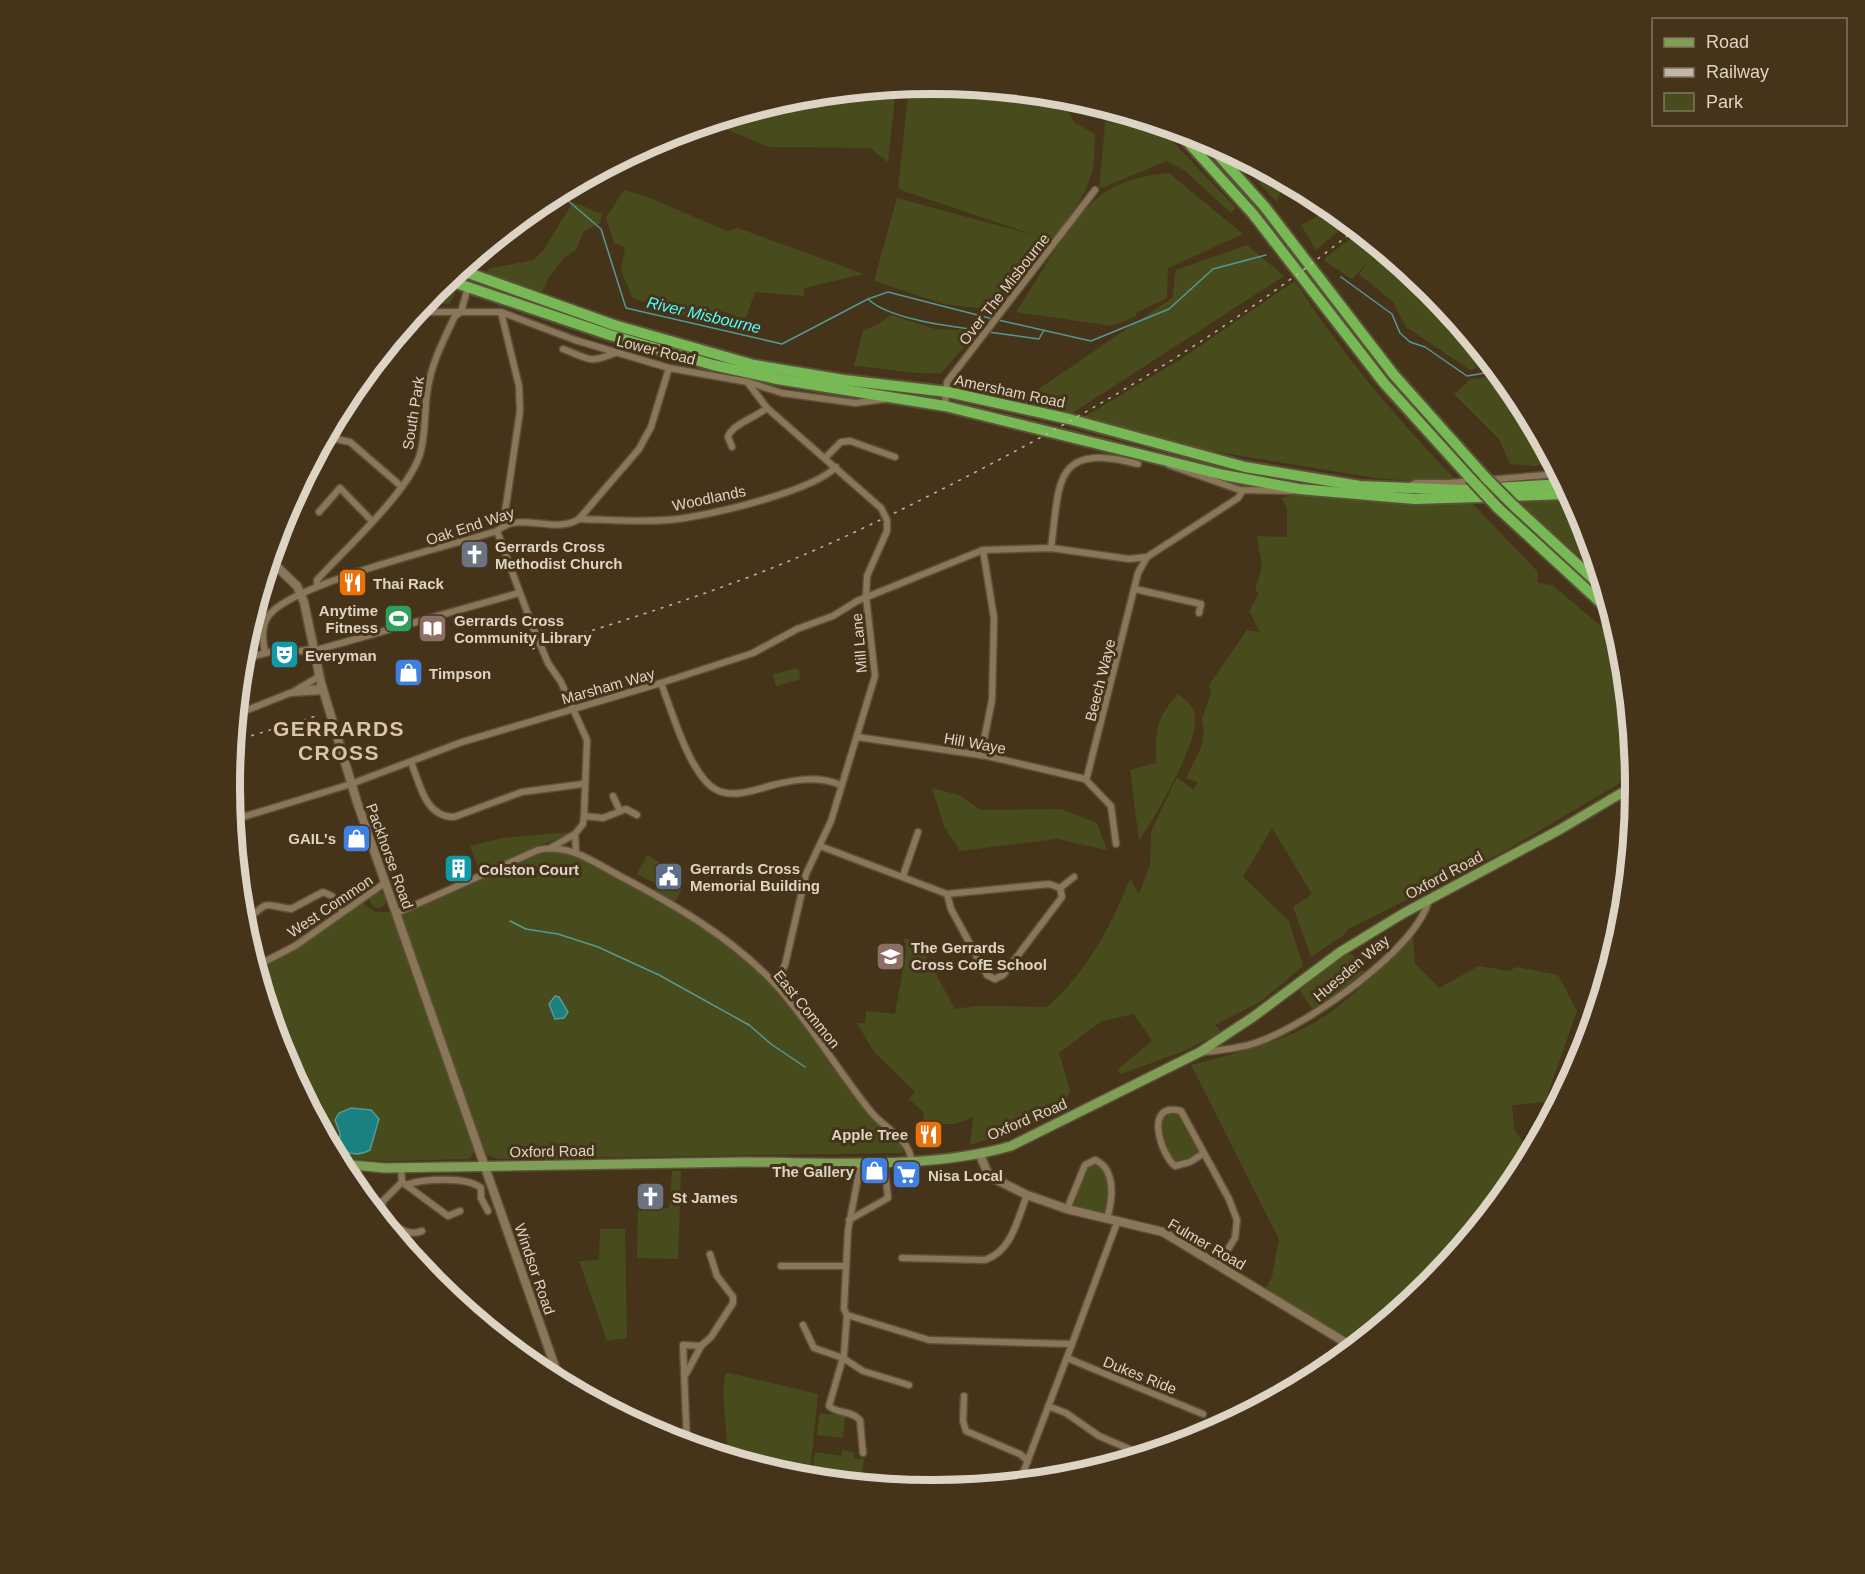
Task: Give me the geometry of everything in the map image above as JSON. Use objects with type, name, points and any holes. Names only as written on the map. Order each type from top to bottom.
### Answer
[{"type":"highway","points":[[1190,144],[1253,214],[1384,383],[1497,507],[1599,601]]},
{"type":"highway","points":[[1220,157],[1264,206],[1394,375],[1485,477],[1592,578]]},
{"type":"highway","name":"Amersham Road","points":[[469,273],[614,325],[754,365],[824,377],[948,392],[1069,419],[1245,467],[1360,486],[1460,490],[1556,484]]},
{"type":"highway","points":[[457,283],[610,335],[714,365],[777,379],[945,406],[1224,475],[1299,489],[1414,499],[1560,494]]},
{"type":"main road","points":[[276,567],[301,593]]},
{"type":"main road","name":"Packhorse Road","points":[[301,593],[323,690],[351,784],[485,1166]]},
{"type":"main road","name":"Oxford Road","points":[[353,1165],[401,1168],[861,1162],[980,1155],[1011,1146],[1200,1052],[1253,1017],[1340,952],[1429,899],[1559,830],[1625,791]]},
{"type":"main road","name":"Fulmer Road","points":[[980,1155],[988,1176],[1027,1195],[1067,1209],[1163,1232],[1345,1342]]},
{"type":"main road","name":"Windsor Road","points":[[485,1166],[554,1367]]},
{"type":"street","name":"Over The Misbourne","points":[[945,406],[948,392],[947,382],[1095,190]]},
{"type":"street","name":"South Park","points":[[317,586],[317,580],[402,486],[419,458],[423,443],[427,390],[435,361],[454,316],[461,312],[468,287]]},
{"type":"street","name":"Lower Road","points":[[429,312],[501,312],[615,353],[669,368],[748,382],[782,393],[855,403],[892,397]]},
{"type":"street","points":[[501,312],[519,386],[520,411],[503,526]]},
{"type":"street","points":[[563,349],[594,360],[604,359],[615,353]]},
{"type":"street","points":[[579,519],[639,449],[651,427],[669,368]]},
{"type":"street","name":"Mill Lane","points":[[748,382],[767,408],[881,508],[887,520],[887,531],[867,576],[866,597],[875,676],[831,821],[806,874],[785,965],[775,984]]},
{"type":"street","points":[[732,447],[728,437],[734,427],[750,421],[767,408]]},
{"type":"street","points":[[334,439],[350,442],[402,486]]},
{"type":"street","points":[[825,458],[841,442],[850,441],[895,457]]},
{"type":"street","points":[[1153,456],[1180,471],[1243,490],[1279,493],[1299,489]]},
{"type":"street","points":[[1051,548],[1061,478],[1070,465],[1089,457],[1117,458],[1138,464]]},
{"type":"street","name":"Woodlands","points":[[579,519],[683,518],[806,487],[827,476],[836,467]]},
{"type":"street","points":[[1406,488],[1416,483],[1449,483],[1550,475]]},
{"type":"street","points":[[320,512],[340,488],[371,520]]},
{"type":"street","points":[[981,755],[992,700],[994,618],[983,550],[1051,548],[1129,559],[1147,557],[1239,498],[1243,490]]},
{"type":"street","name":"Oak End Way","points":[[265,653],[262,630],[271,612],[317,586],[496,531],[503,526],[528,521],[572,523],[579,519]]},
{"type":"street","points":[[397,913],[538,850],[552,847],[575,834],[583,824],[586,740],[561,682],[548,663],[496,531]]},
{"type":"street","name":"Marsham Way","points":[[241,818],[351,784],[462,742],[661,683],[753,652],[797,629],[833,616],[866,597],[983,550]]},
{"type":"street","name":"Beech Waye","points":[[1086,778],[1138,573],[1147,557]]},
{"type":"street","points":[[1129,559],[1138,573]]},
{"type":"street","points":[[1135,590],[1201,604]]},
{"type":"street","points":[[252,656],[286,648],[293,652],[313,650],[519,593]]},
{"type":"street","points":[[1199,613],[1203,596]]},
{"type":"street","points":[[290,693],[320,676]]},
{"type":"street","points":[[661,683],[682,741],[701,775],[715,789],[733,793],[804,778],[826,779],[841,785]]},
{"type":"street","points":[[244,711],[290,693],[309,688],[323,690]]},
{"type":"street","name":"Hill Waye","points":[[857,737],[981,755],[1086,778]]},
{"type":"street","points":[[411,762],[430,808],[446,817],[454,817],[522,792],[583,784]]},
{"type":"street","points":[[1086,778],[1111,806],[1116,844]]},
{"type":"street","points":[[614,796],[620,811]]},
{"type":"street","points":[[584,816],[603,818],[626,809],[637,815]]},
{"type":"street","points":[[903,876],[918,832]]},
{"type":"street","points":[[575,834],[576,853]]},
{"type":"street","points":[[820,846],[947,894],[1049,884],[1060,888]]},
{"type":"street","name":"East Common","points":[[552,847],[576,853],[711,928],[742,953],[775,984],[871,1113],[907,1145],[911,1160]]},
{"type":"street","points":[[1060,888],[1074,877]]},
{"type":"street","name":"West Common","points":[[263,962],[295,946],[386,882]]},
{"type":"street","points":[[947,894],[951,909],[987,975],[995,979],[1003,975],[1060,902],[1062,897],[1060,888]]},
{"type":"street","points":[[252,916],[265,905],[272,903],[291,909],[323,892],[332,896],[343,912]]},
{"type":"street","name":"Huesden Way","points":[[1200,1052],[1260,1041],[1326,1008],[1385,958],[1416,928],[1429,899]]},
{"type":"street","points":[[1204,1153],[1182,1165],[1175,1166],[1169,1162],[1156,1122],[1160,1116],[1175,1109],[1181,1111],[1204,1153],[1229,1199],[1237,1220],[1235,1238],[1218,1265]]},
{"type":"street","points":[[1067,1209],[1085,1165],[1095,1160],[1106,1167],[1110,1173],[1110,1209],[1107,1218]]},
{"type":"street","points":[[884,1161],[888,1198]]},
{"type":"street","points":[[861,1162],[849,1220],[844,1309],[847,1316],[843,1358],[829,1406],[833,1410],[850,1413],[860,1420],[863,1453]]},
{"type":"street","points":[[401,1168],[404,1184],[444,1215],[454,1215],[460,1211]]},
{"type":"street","points":[[382,1207],[383,1201],[404,1184],[430,1179],[471,1183],[481,1188],[481,1198],[488,1211]]},
{"type":"street","points":[[849,1220],[895,1195]]},
{"type":"street","points":[[902,1258],[985,1260],[996,1256],[1006,1248],[1027,1195]]},
{"type":"street","points":[[1023,1474],[1118,1221]]},
{"type":"street","points":[[394,1222],[412,1234],[422,1231]]},
{"type":"street","points":[[686,1374],[701,1346],[711,1336],[733,1303],[733,1298],[717,1276],[710,1254]]},
{"type":"street","points":[[781,1266],[846,1266]]},
{"type":"street","points":[[847,1316],[929,1340],[1072,1344]]},
{"type":"street","points":[[803,1324],[814,1348],[843,1358],[863,1371],[909,1385]]},
{"type":"street","points":[[687,1434],[683,1345],[701,1346]]},
{"type":"street","name":"Dukes Ride","points":[[1067,1358],[1203,1414]]},
{"type":"street","points":[[964,1396],[963,1420],[966,1431],[1020,1454],[1028,1461]]},
{"type":"street","points":[[1048,1406],[1066,1413],[1099,1436],[1132,1450]]},
{"type":"green space","points":[[908,95],[978,96],[1023,100],[1068,108],[1066,109],[1075,123],[1095,134],[1093,167],[1079,202],[1051,242],[994,310],[944,304],[874,281],[897,198],[1037,236],[898,189]]},
{"type":"green space","points":[[895,96],[888,162],[870,148],[769,147],[722,127],[797,108],[842,100]]},
{"type":"green space","points":[[1106,117],[1167,135],[1236,208],[1231,213],[1185,171],[1167,161],[1099,189]]},
{"type":"green space","points":[[1246,170],[1282,189],[1277,202]]},
{"type":"green space","points":[[1169,173],[1243,234],[1168,268],[1167,298],[1136,313],[1136,316],[1112,326],[1016,312],[1065,235],[1076,220],[1100,196],[1115,186],[1133,180]]},
{"type":"green space","points":[[624,190],[648,197],[727,231],[738,228],[864,274],[804,288],[804,296],[755,292],[745,320],[720,311],[709,312],[695,319],[633,298],[621,271],[625,247],[614,243],[606,218]]},
{"type":"green space","points":[[573,202],[602,214],[600,223],[584,231],[576,250],[564,258],[549,277],[541,295],[487,274],[488,269],[533,260],[543,251]]},
{"type":"green space","points":[[1321,214],[1341,229],[1316,250],[1301,225]]},
{"type":"green space","points":[[1353,237],[1389,266],[1422,297],[1483,366],[1470,370],[1406,327],[1393,302],[1359,274],[1370,260],[1352,279],[1323,260]]},
{"type":"green space","points":[[1247,245],[1284,276],[1071,414],[1021,401],[1172,298],[1176,270]]},
{"type":"green space","points":[[1295,281],[1331,334],[1370,384],[1454,478],[1411,481],[1376,478],[1205,450],[1082,418],[1181,359]]},
{"type":"green space","points":[[452,288],[457,290],[450,304],[436,304]]},
{"type":"green space","points":[[891,315],[935,329],[962,330],[968,343],[941,373],[854,366],[863,330],[877,325]]},
{"type":"green space","points":[[1491,378],[1545,464],[1510,464],[1499,439],[1454,394],[1471,379]]},
{"type":"green space","points":[[1298,494],[1371,502],[1472,503],[1538,572],[1538,583],[1552,585],[1607,631],[1619,697],[1624,742],[1625,780],[1503,852],[1348,929],[1345,934],[1311,957],[1293,907],[1312,894],[1272,828],[1243,877],[1289,921],[1303,966],[1260,1002],[1215,1025],[1221,1032],[1182,1052],[1121,1074],[1118,1069],[1152,1041],[1134,1014],[1102,1021],[1059,1053],[1070,1091],[1062,1108],[1024,1128],[970,1145],[973,1117],[955,1124],[924,1124],[923,1112],[909,1099],[915,1092],[874,1052],[857,1023],[865,1023],[866,1011],[895,1014],[906,951],[904,938],[918,942],[955,1009],[976,1006],[1047,1007],[1074,979],[1105,932],[1130,879],[1139,894],[1150,865],[1151,832],[1177,777],[1193,790],[1198,782],[1186,778],[1202,745],[1204,729],[1202,719],[1211,693],[1209,685],[1247,630],[1260,632],[1249,611],[1259,593],[1255,591],[1262,566],[1257,536],[1287,537],[1287,508],[1281,498]]},
{"type":"green space","points":[[1561,496],[1588,563],[1535,517],[1519,500]]},
{"type":"green space","points":[[798,668],[801,679],[776,686],[773,674]]},
{"type":"green space","points":[[1178,694],[1194,711],[1195,727],[1191,743],[1175,779],[1139,841],[1130,770],[1156,763],[1158,726],[1165,710]]},
{"type":"green space","points":[[932,788],[959,795],[981,810],[1061,809],[1097,823],[1107,850],[1057,839],[960,851],[944,826]]},
{"type":"green space","points":[[572,832],[482,870],[479,870],[470,846],[502,838]]},
{"type":"green space","points":[[552,850],[585,861],[656,899],[693,920],[744,957],[774,987],[867,1109],[903,1145],[903,1153],[497,1159],[486,1154],[401,916],[540,852]]},
{"type":"green space","points":[[647,855],[667,866],[656,884],[637,874]]},
{"type":"green space","points":[[661,878],[682,890],[674,903],[654,891]]},
{"type":"green space","points":[[375,892],[381,892],[386,900],[384,906],[375,908],[370,903],[370,897]]},
{"type":"green space","points":[[361,902],[375,912],[392,912],[476,1150],[469,1159],[387,1161],[349,1159],[311,1093],[293,1052],[277,1010],[263,964],[318,934]]},
{"type":"green space","points":[[1413,935],[1415,964],[1439,988],[1479,966],[1509,971],[1517,967],[1558,975],[1577,1011],[1545,1102],[1512,1105],[1514,1128],[1525,1145],[1508,1172],[1482,1209],[1422,1277],[1389,1308],[1349,1340],[1265,1290],[1272,1277],[1279,1239],[1191,1065],[1266,1044],[1303,1029],[1336,1008]]},
{"type":"green space","points":[[1347,951],[1356,958],[1355,972],[1366,970],[1324,1005],[1313,1010],[1298,988]]},
{"type":"green space","points":[[1175,1110],[1199,1149],[1197,1154],[1179,1164],[1173,1162],[1159,1123],[1161,1117]]},
{"type":"green space","points":[[1097,1162],[1105,1172],[1108,1184],[1107,1211],[1102,1214],[1074,1205],[1087,1165]]},
{"type":"green space","points":[[672,1171],[681,1171],[678,1259],[637,1258],[638,1207],[669,1208]]},
{"type":"green space","points":[[600,1229],[625,1229],[627,1338],[607,1341],[579,1261],[599,1260]]},
{"type":"green space","points":[[729,1373],[818,1394],[810,1468],[727,1448],[723,1392],[725,1374]]},
{"type":"green space","points":[[820,1413],[845,1416],[843,1438],[817,1435]]},
{"type":"green space","points":[[842,1450],[854,1452],[854,1458],[864,1459],[862,1476],[813,1469],[815,1452],[841,1456]]},
{"type":"water","points":[[555,996],[559,997],[568,1012],[564,1018],[555,1019],[549,1004]]},
{"type":"water","points":[[351,1108],[371,1110],[379,1119],[370,1150],[358,1154],[344,1150],[339,1143],[340,1133],[335,1120],[339,1113]]},
{"type":"waterway","name":"River Misbourne","points":[[566,199],[601,229],[626,308],[782,344],[868,299],[888,292],[993,319]]},
{"type":"waterway","name":"River Misbourne","points":[[998,320],[1091,341],[1169,309],[1213,269],[1266,255]]},
{"type":"waterway","name":"River Misbourne","points":[[1341,277],[1392,314],[1400,333],[1410,342],[1425,347],[1467,376],[1488,374]]},
{"type":"waterway","name":"River Misbourne","points":[[868,299],[878,306],[906,317],[940,325],[984,331]]},
{"type":"waterway","name":"River Misbourne","points":[[988,332],[1039,339],[1044,330]]},
{"type":"waterway","points":[[510,921],[526,929],[558,934],[598,947],[659,975],[749,1025]]},
{"type":"waterway","points":[[748,1024],[771,1044],[805,1067]]},
{"type":"waterway","points":[[511,1158],[562,1157]]},
{"type":"railway","points":[[532,649],[668,606],[768,569],[862,529],[962,479],[1116,395],[1263,299],[1349,234]]},
{"type":"railway","points":[[241,739],[316,716]]},
{"type":"place","name":"Gerrards Cross Methodist Church","points":[[474,555]]},
{"type":"place","name":"Thai Rack","points":[[352,583]]},
{"type":"place","name":"Anytime Fitness","points":[[399,619]]},
{"type":"place","name":"Gerrards Cross Community Library","points":[[433,629]]},
{"type":"place","name":"Everyman","points":[[284,655]]},
{"type":"place","name":"Timpson","points":[[408,673]]},
{"type":"place","name":"GAIL's","points":[[357,838]]},
{"type":"place","name":"Colston Court","points":[[458,869]]},
{"type":"place","name":"Gerrards Cross Memorial Building","points":[[669,877]]},
{"type":"place","name":"The Gerrards Cross CofE School","points":[[890,956]]},
{"type":"place","name":"Apple Tree","points":[[929,1134]]},
{"type":"place","name":"The Gallery","points":[[875,1171]]},
{"type":"place","name":"Nisa Local","points":[[907,1175]]},
{"type":"place","name":"St James","points":[[651,1197]]},
{"type":"district","name":"GERRARDS CROSS","points":[[339,740]]}]
